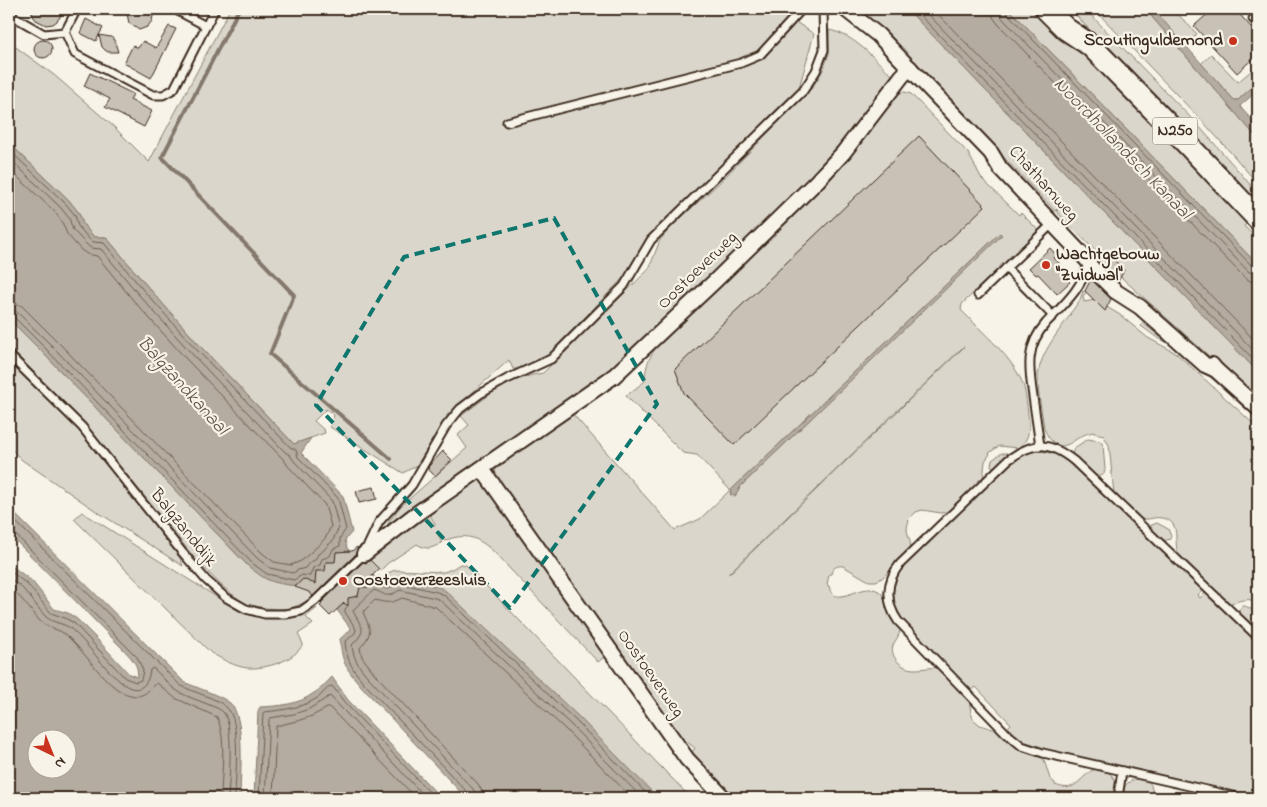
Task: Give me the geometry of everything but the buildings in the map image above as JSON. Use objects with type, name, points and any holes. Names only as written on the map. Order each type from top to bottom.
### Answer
[{"type":"main road","name":"N250","points":[[1046,9],[1066,28],[1090,45],[1258,219]]},
{"type":"main road","name":"N250","points":[[1064,9],[1076,21],[1090,45]]},
{"type":"street","points":[[845,9],[878,36],[910,68]]},
{"type":"street","name":"Oostoeverweg","points":[[364,554],[416,514],[614,376],[708,288],[816,182],[843,153],[910,68]]},
{"type":"street","name":"Chathamweg","points":[[910,68],[991,154],[1000,168],[1052,224],[1087,268]]},
{"type":"street","name":"Chathamweg","points":[[1087,268],[1097,259],[1124,287],[1209,361],[1216,370],[1258,408]]},
{"type":"street","name":"Chathamweg","points":[[1087,268],[1090,266],[1115,291],[1140,307],[1205,365],[1216,370]]},
{"type":"street","name":"Oostoeverweg","points":[[482,469],[686,759],[724,798]]},
{"type":"lane","points":[[65,32],[76,9]]},
{"type":"lane","points":[[174,9],[206,26]]},
{"type":"lane","points":[[65,32],[75,54],[153,95],[163,95],[174,89],[215,9]]},
{"type":"lane","points":[[507,122],[741,64],[760,55],[802,9]]},
{"type":"lane","name":"Balgzanddijk","points":[[9,354],[82,427],[182,552],[206,580],[225,597],[246,609],[265,614],[286,614],[301,611],[315,601],[364,554],[380,522],[412,485],[446,426],[460,409],[480,394],[551,359],[624,286],[652,240],[802,91],[816,71],[824,50],[823,9]]},
{"type":"lane","points":[[9,14],[44,34],[65,32]]},
{"type":"lane","points":[[978,295],[1052,224]]},
{"type":"lane","points":[[1006,268],[1053,316]]},
{"type":"lane","points":[[1040,446],[1029,368],[1031,351],[1038,334],[1081,283],[1087,268]]},
{"type":"lane","points":[[1242,798],[1036,752],[1022,746],[898,621],[890,606],[889,585],[895,570],[900,564],[1008,460],[1027,448],[1047,446],[1058,450],[1074,461],[1258,637]]},
{"type":"lane","points":[[1118,798],[1122,771]]},
{"type":"highlighted area","points":[[554,218],[657,404],[510,608],[316,405],[404,257]]},
{"type":"shaded area","points":[[230,9],[776,9],[814,34],[799,88],[646,239],[628,273],[548,355],[520,369],[513,369],[509,360],[447,415],[447,419],[416,466],[403,473],[330,427],[334,415],[326,409],[314,421],[325,433],[294,444],[202,348],[106,237],[94,237],[83,224],[79,213],[68,199],[9,143],[9,42],[54,75],[114,127],[149,162]]},
{"type":"shaded area","points":[[856,9],[907,9],[1258,372],[1258,400],[1123,279],[899,48]]},
{"type":"shaded area","points":[[1009,9],[1037,9],[1249,221],[1244,226],[1258,241],[1258,265]]},
{"type":"shaded area","points":[[1070,9],[1085,9],[1196,123],[1258,194],[1258,207]]},
{"type":"shaded area","points":[[1094,9],[1145,9],[1258,139],[1258,184],[1205,124]]},
{"type":"shaded area","points":[[1153,9],[1173,9],[1197,34],[1185,46]]},
{"type":"shaded area","points":[[829,30],[855,42],[892,75],[848,138],[704,286],[607,374],[385,529],[400,507],[467,448],[458,435],[469,425],[461,416],[493,392],[511,382],[543,373],[649,269],[660,240],[672,226],[718,184],[812,88],[823,70],[829,54]]},
{"type":"shaded area","points":[[1211,54],[1238,82],[1258,65],[1258,82],[1238,100],[1234,100],[1201,64]]},
{"type":"shaded area","points":[[905,92],[911,94],[968,153],[982,179],[1019,215],[1021,213],[1039,231],[962,304],[961,310],[1006,356],[1020,377],[1026,397],[1028,433],[1025,441],[1018,448],[999,446],[989,453],[985,461],[983,480],[950,511],[941,513],[922,510],[916,512],[908,520],[907,525],[910,550],[882,578],[876,581],[869,581],[843,566],[839,566],[835,567],[831,574],[829,574],[827,585],[832,593],[837,596],[844,596],[868,589],[876,590],[882,594],[891,617],[900,629],[892,648],[893,655],[899,663],[913,669],[939,668],[969,699],[973,719],[980,725],[999,731],[1011,743],[1022,750],[1042,757],[1050,779],[1055,785],[1071,787],[1091,771],[1099,769],[1109,773],[1114,779],[1116,789],[1114,798],[852,798],[855,792],[848,798],[730,798],[689,756],[695,748],[674,732],[497,481],[495,473],[497,466],[571,412],[675,530],[700,519],[730,490],[697,455],[683,453],[626,396],[645,381],[647,364],[655,349],[802,207],[836,170],[897,94]],"holes":[[[1000,233],[1001,235],[741,486],[735,496],[730,494],[731,490]],[[964,347],[729,574],[729,573]]]},
{"type":"shaded area","points":[[1083,291],[1087,292],[1083,296],[1084,302],[1095,300],[1120,315],[1148,338],[1176,353],[1258,428],[1258,603],[1248,599],[1227,603],[1180,558],[1176,546],[1175,529],[1169,520],[1162,518],[1138,518],[1114,494],[1109,445],[1103,435],[1091,432],[1062,446],[1053,442],[1047,435],[1044,428],[1038,387],[1041,363],[1049,346],[1080,300]]},
{"type":"shaded area","points":[[9,319],[249,567],[296,586],[317,591],[309,600],[291,608],[265,608],[246,604],[221,585],[197,561],[84,422],[9,347]]},
{"type":"shaded area","points":[[1143,323],[1159,336],[1173,340],[1258,416],[1258,420],[1178,348],[1156,337],[1141,326]]},
{"type":"shaded area","points":[[9,362],[77,428],[180,558],[183,566],[96,511],[22,460],[9,447]]},
{"type":"shaded area","points":[[1088,439],[1100,441],[1103,445],[1105,469],[1104,474],[1101,476],[1093,475],[1072,454],[1074,448]]},
{"type":"shaded area","points":[[1038,451],[1057,455],[1073,464],[1204,589],[1198,595],[1200,598],[1207,591],[1258,641],[1258,798],[1044,751],[1028,744],[1006,729],[1011,724],[976,687],[970,692],[901,619],[895,606],[894,586],[902,567],[1006,466],[1021,456]]},
{"type":"shaded area","points":[[1002,453],[1008,454],[995,467],[992,467],[992,460]]},
{"type":"shaded area","points":[[477,480],[484,481],[609,653],[598,662],[494,552],[477,540],[458,537],[444,541],[439,532],[442,543],[429,548],[417,544],[388,563],[380,571],[367,557],[426,513],[434,526],[435,524],[428,511]]},
{"type":"shaded area","points":[[82,512],[237,610],[258,617],[277,619],[296,616],[317,608],[306,617],[313,624],[298,634],[303,644],[293,655],[279,663],[255,668],[238,666],[211,653],[74,519]]},
{"type":"shaded area","points":[[1157,523],[1168,529],[1171,536],[1170,539],[1162,540],[1154,534],[1150,526]]},
{"type":"shaded area","points":[[460,564],[466,565],[691,798],[581,798],[397,577],[391,582],[388,579],[386,580],[389,583],[388,585],[382,579],[388,573],[395,570],[444,572]]},
{"type":"shaded area","points":[[1245,606],[1258,614],[1253,622],[1247,622],[1239,614],[1239,609]]},
{"type":"shaded area","points":[[1138,778],[1147,781],[1151,785],[1155,798],[1120,798],[1122,790],[1126,785]]},
{"type":"shaded area","points":[[1193,790],[1229,798],[1185,798]]},
{"type":"water","name":"Noordhollandsch Kanaal","points":[[907,9],[1009,9],[1258,265],[1258,372]]},
{"type":"water","points":[[1145,9],[1153,9],[1234,100],[1238,100],[1258,82],[1258,90],[1240,106],[1258,127],[1258,139]]},
{"type":"water","name":"Balgzandkanaal","points":[[9,143],[68,199],[79,213],[83,224],[94,237],[106,237],[202,348],[294,444],[311,438],[301,453],[343,496],[352,532],[345,540],[350,551],[336,552],[337,557],[334,567],[329,562],[326,562],[331,570],[318,576],[315,586],[296,586],[278,583],[264,578],[249,567],[9,319]]},
{"type":"water","points":[[1000,233],[1002,235],[741,486],[735,496],[731,495],[731,490]]},
{"type":"water","points":[[9,508],[184,682],[214,694],[230,703],[235,710],[240,734],[240,798],[9,798],[9,564],[32,581],[54,609],[68,613],[77,619],[129,674],[137,677],[138,673],[134,661],[9,534]]},
{"type":"water","points":[[373,575],[376,578],[379,576],[388,584],[396,577],[439,587],[446,591],[579,717],[658,798],[466,798],[361,686],[345,664],[340,639],[351,629],[337,610],[344,603],[348,605],[346,601]]},
{"type":"water","points":[[332,677],[348,700],[441,798],[254,798],[258,711],[260,707],[281,705],[301,700],[319,690]]},
{"type":"waterway","points":[[239,9],[162,157],[294,295],[270,354],[391,459]]},
{"type":"place","name":"Scoutinguldemond","points":[[1233,41]]},
{"type":"place","name":"Wachtgebouw \"Zuidwal\"","points":[[1046,265]]},
{"type":"place","name":"Oostoeverzeesluis","points":[[343,581]]}]
